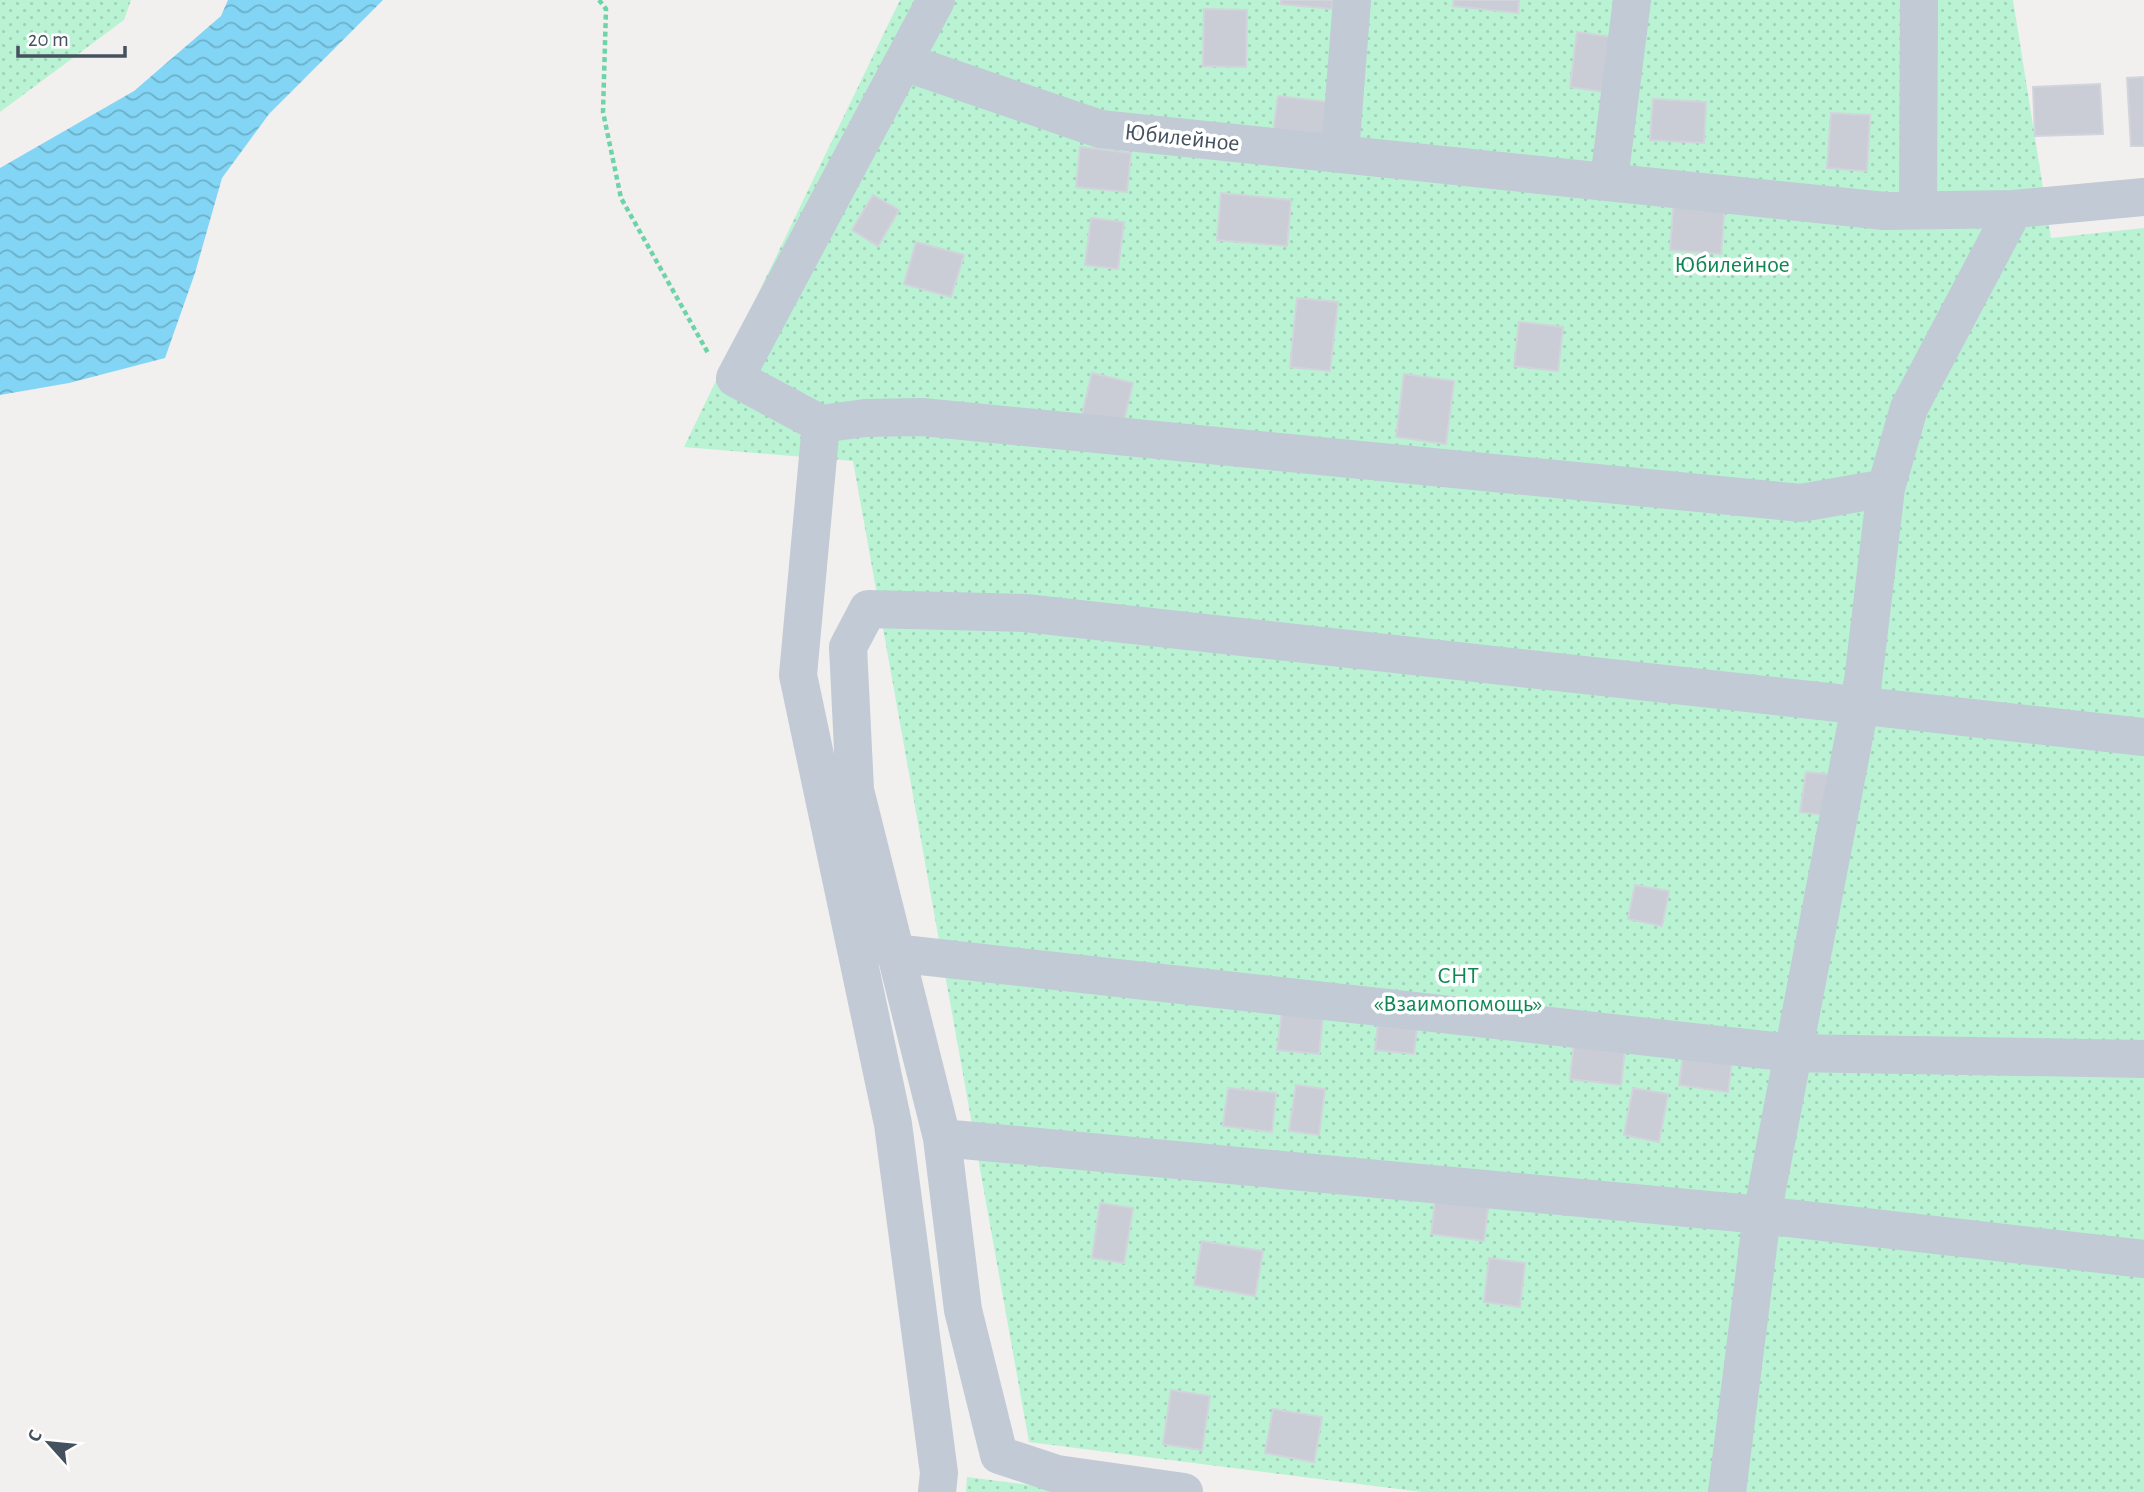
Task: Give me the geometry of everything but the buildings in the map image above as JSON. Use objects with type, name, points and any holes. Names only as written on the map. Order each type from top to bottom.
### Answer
[{"type":"lane","points":[[936,0],[735,378],[821,424],[865,418],[922,417],[1801,503],[1886,488]]},
{"type":"lane","points":[[1340,153],[1352,0]]},
{"type":"lane","points":[[1609,180],[1632,0]]},
{"type":"lane","points":[[1918,211],[1919,0]]},
{"type":"lane","name":"Юбилейное","points":[[904,62],[1100,130],[1609,180],[1885,211],[2014,209],[2144,197]]},
{"type":"lane","points":[[1727,1492],[1762,1215],[1860,706],[1886,488],[1909,408],[2014,209]]},
{"type":"lane","points":[[821,424],[798,675],[893,1124],[939,1473],[937,1492]]},
{"type":"lane","points":[[1184,1492],[1057,1474],[999,1455],[963,1310],[942,1138],[855,790],[848,647],[868,609],[1025,613],[2144,737]]},
{"type":"lane","points":[[894,953],[1792,1053],[2144,1059]]},
{"type":"lane","points":[[942,1138],[1762,1215],[2144,1259]]},
{"type":"path","points":[[598,0],[606,9],[603,112],[621,198],[710,357],[735,378]]},
{"type":"green space","points":[[0,0],[131,0],[124,20],[0,112]]},
{"type":"green space","name":"СНТ «Взаимопомощь»","points":[[900,0],[2013,0],[2051,238],[2144,228],[2144,1492],[1422,1492],[1029,1442],[853,461],[684,447]]},
{"type":"green space","points":[[967,1477],[1084,1492],[966,1492]]},
{"type":"water","points":[[228,0],[383,0],[269,114],[222,178],[195,273],[165,358],[69,383],[0,395],[0,168],[134,91],[221,16]]}]
